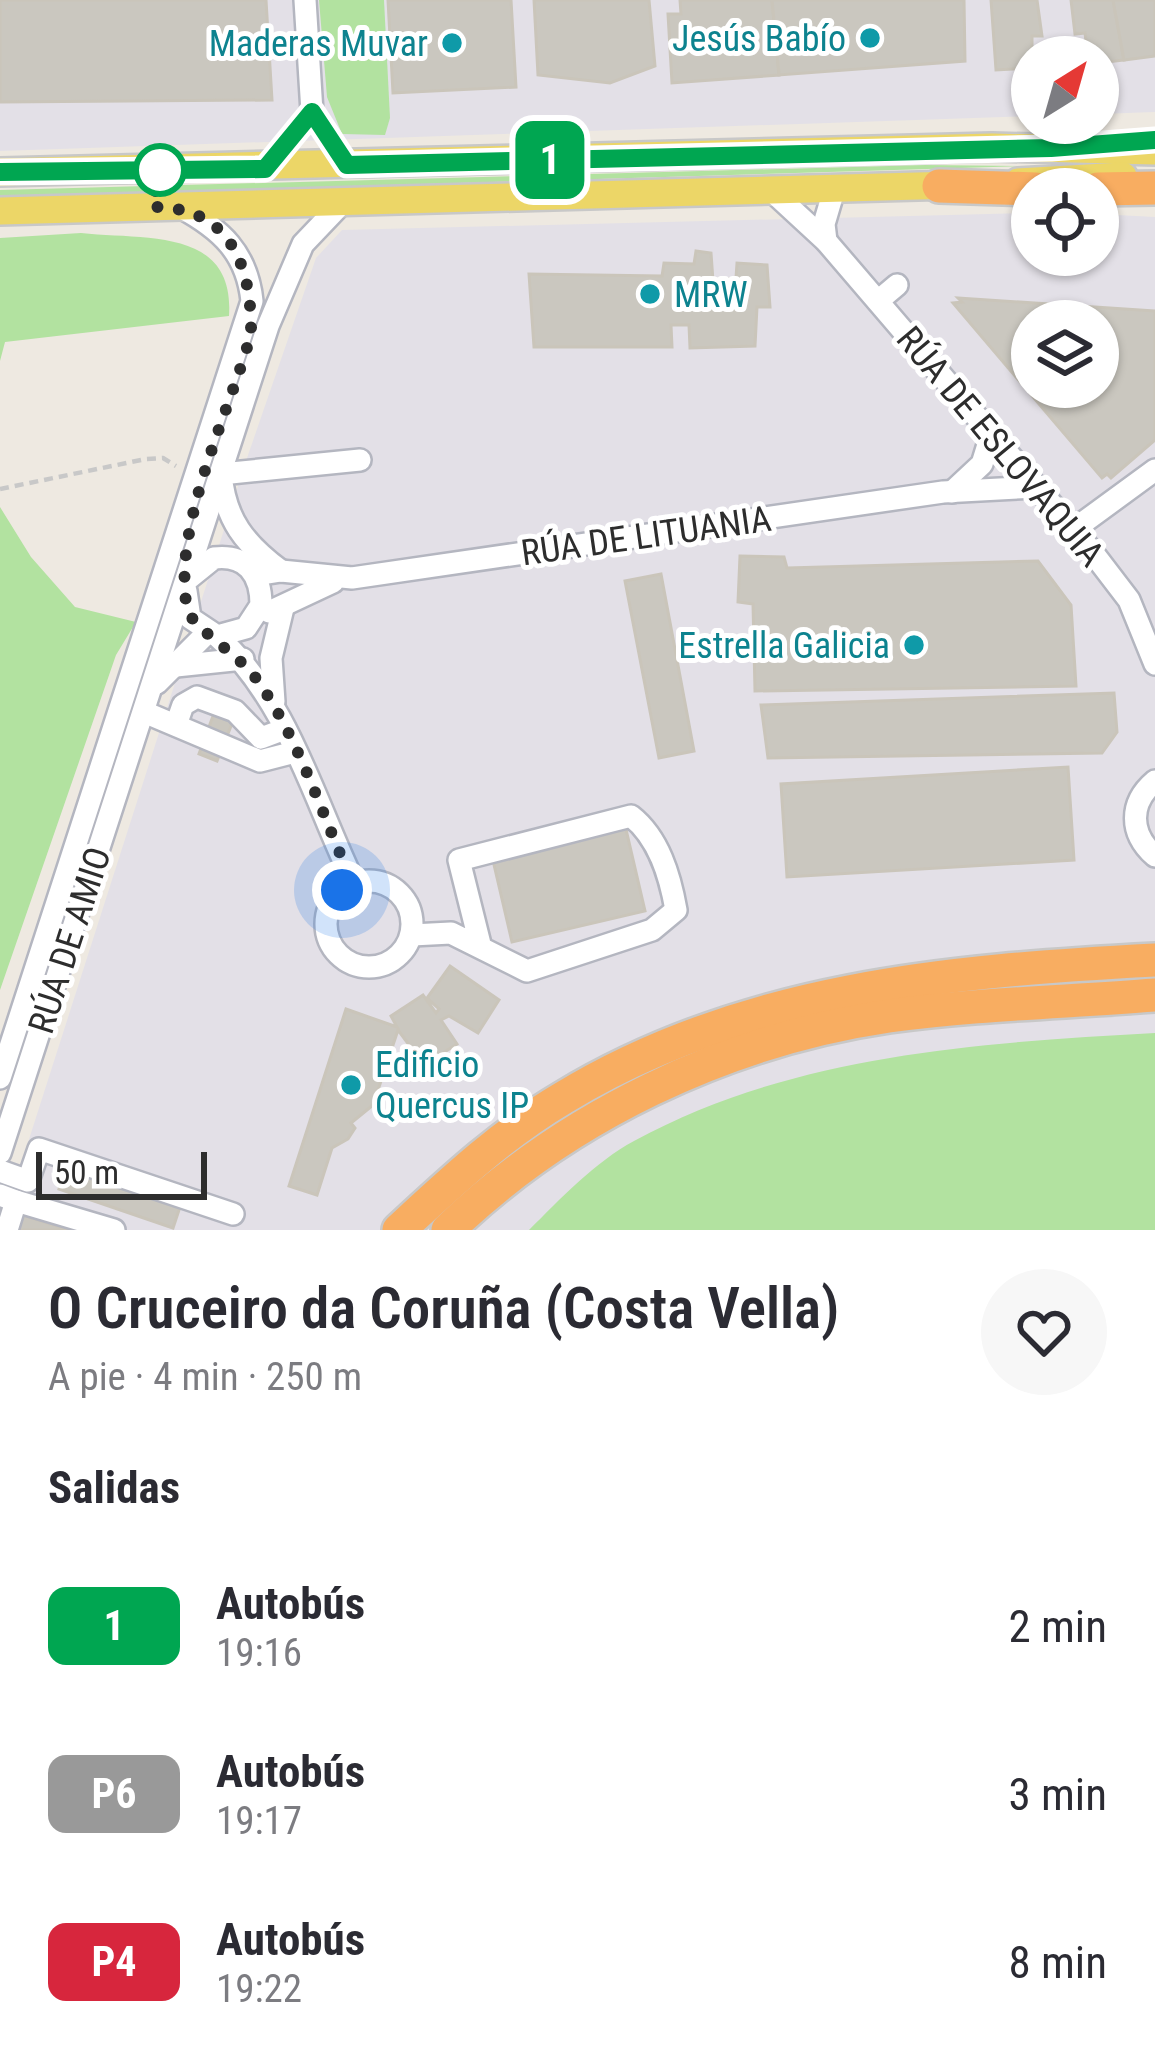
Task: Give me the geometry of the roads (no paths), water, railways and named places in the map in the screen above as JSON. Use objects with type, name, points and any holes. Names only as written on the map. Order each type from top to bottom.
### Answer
[{"type":"highway","points":[[939,186],[1011,188]]},
{"type":"highway","points":[[375,1230],[583,1087],[663,1046],[756,1012],[946,974],[1155,960]]},
{"type":"highway","points":[[448,1230],[563,1138],[675,1077],[791,1036],[889,1016],[1155,995]]},
{"type":"highway","points":[[399,1230],[480,1156]]},
{"type":"main road","points":[[1051,148],[1155,136]]},
{"type":"main road","points":[[0,172],[1051,148],[1155,151]]},
{"type":"main road","points":[[0,212],[939,186],[1139,187]]},
{"type":"street","points":[[305,0],[312,112],[347,165]]},
{"type":"street","points":[[265,169],[312,112]]},
{"type":"street","points":[[295,131],[327,136]]},
{"type":"street","points":[[826,241],[824,224],[833,190]]},
{"type":"street","name":"RÚA DE ESLOVAQUIA","points":[[774,193],[826,241],[1073,530],[1129,600],[1155,664]]},
{"type":"street","name":"RÚA DE AMIO","points":[[0,1153],[288,273],[309,236],[343,202]]},
{"type":"street","name":"RÚA DE AMIO","points":[[180,207],[232,244],[250,278],[252,301],[251,334],[185,548],[186,582]]},
{"type":"street","points":[[878,301],[897,285]]},
{"type":"street","name":"RÚA DE AMIO","points":[[0,1078],[252,301]]},
{"type":"street","points":[[952,492],[977,471],[991,435]]},
{"type":"street","points":[[976,492],[1000,477],[1012,459]]},
{"type":"street","points":[[271,658],[255,618],[261,589],[226,512],[221,474],[360,460]]},
{"type":"street","points":[[1073,530],[1155,470]]},
{"type":"street","name":"RÚA DE LITUANIA","points":[[250,569],[341,579],[952,492],[1036,487]]},
{"type":"street","points":[[238,532],[281,571]]},
{"type":"street","points":[[250,569],[214,558],[186,582],[190,618],[243,659],[274,702],[353,883]]},
{"type":"street","name":"RÚA DE LITUANIA","points":[[255,618],[341,579]]},
{"type":"street","name":"RÚA DE AMIO","points":[[107,748],[130,719],[170,596],[186,582]]},
{"type":"street","points":[[274,702],[271,658],[283,608]]},
{"type":"street","points":[[152,687],[212,635],[255,618]]},
{"type":"street","points":[[176,666],[243,659]]},
{"type":"street","points":[[178,720],[183,705],[197,697],[236,712],[262,738],[285,729]]},
{"type":"street","points":[[144,712],[178,720],[260,760],[295,752]]},
{"type":"street","points":[[1155,781],[1144,790],[1134,818],[1143,845],[1155,856]]},
{"type":"street","name":"RÚA DE AMIO","points":[[0,1117],[93,828],[117,796]]},
{"type":"street","points":[[412,935],[451,933],[481,948],[527,971],[652,930],[676,910],[670,879],[642,825],[631,816],[459,860],[481,948]]},
{"type":"street","points":[[353,883],[393,887],[410,908],[412,935],[406,948],[386,965],[359,967],[335,952],[326,927],[327,913],[353,883]]},
{"type":"street","points":[[0,1171],[28,1181],[39,1149],[233,1214]]},
{"type":"street","points":[[7,1230],[8,1198],[114,1230]]},
{"type":"place","name":"Jesús Babío","points":[[870,38]]},
{"type":"place","name":"Maderas Muvar","points":[[452,43]]},
{"type":"place","name":"MRW","points":[[650,294]]},
{"type":"place","name":"Estrella Galicia","points":[[914,645]]},
{"type":"place","name":"Edificio Quercus IP","points":[[351,1085]]}]
